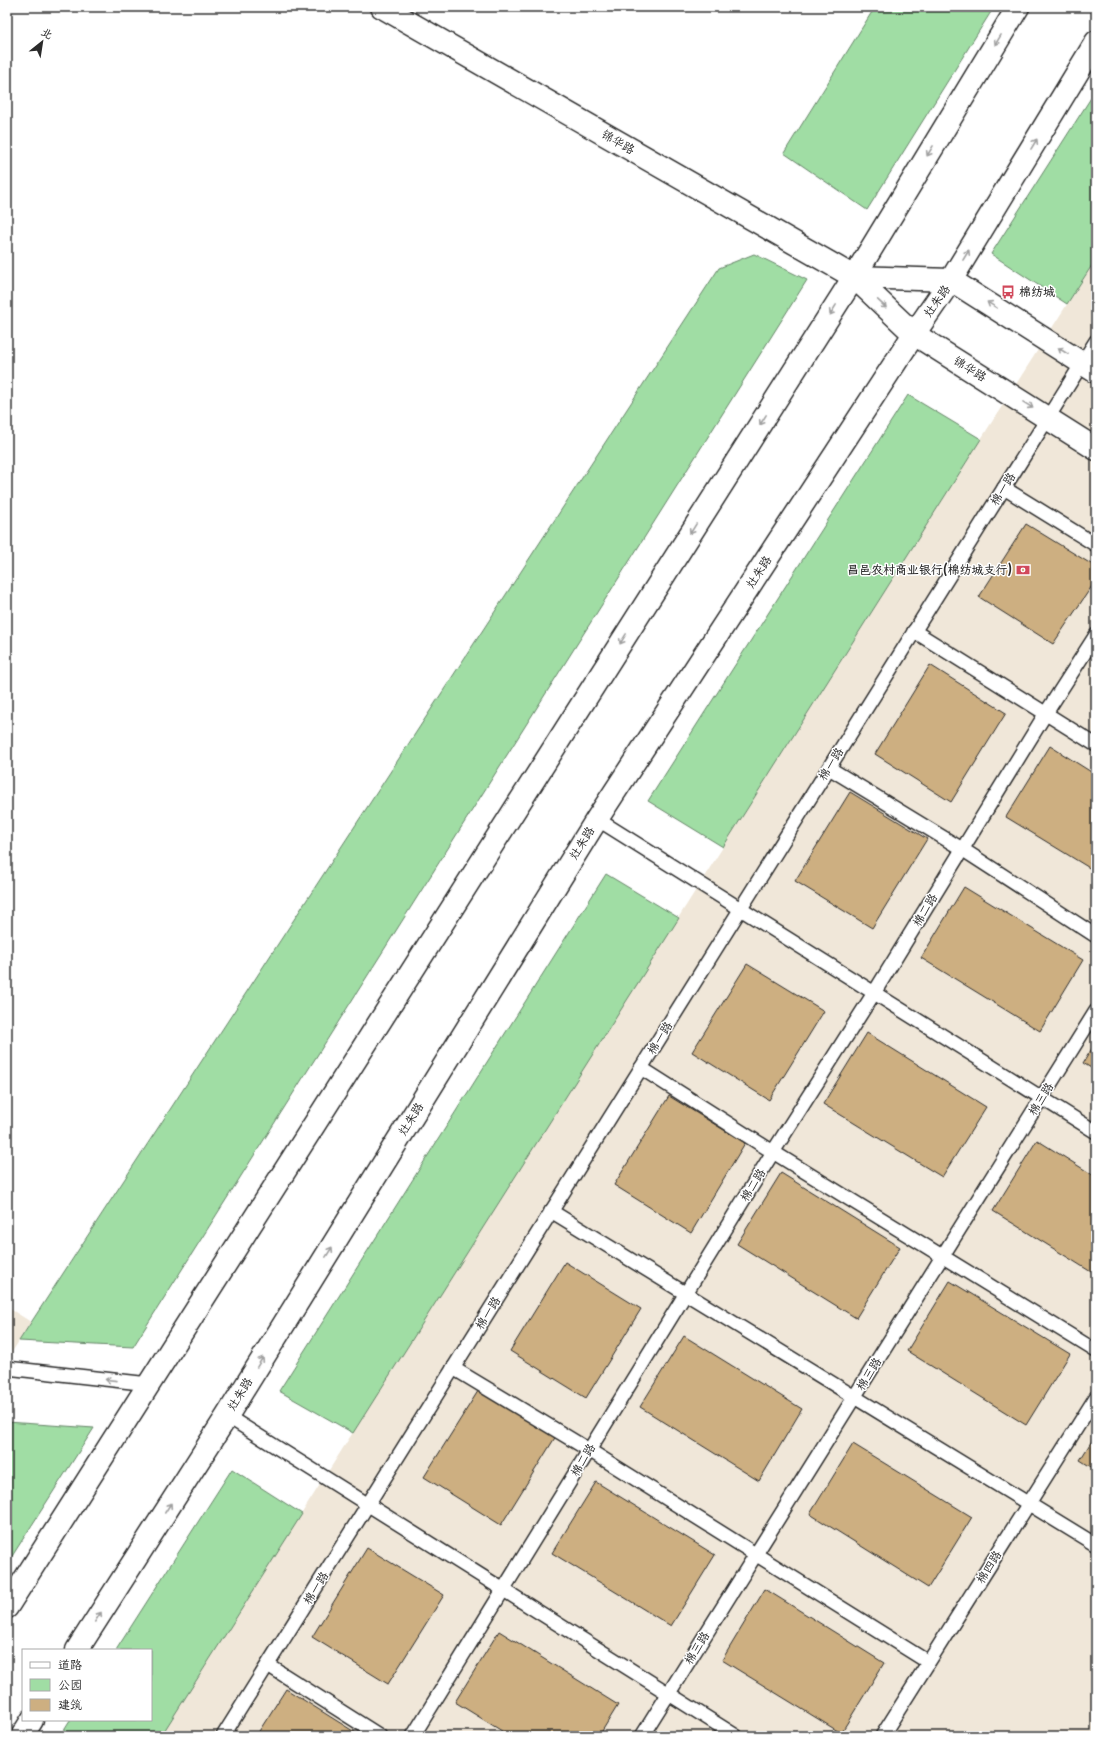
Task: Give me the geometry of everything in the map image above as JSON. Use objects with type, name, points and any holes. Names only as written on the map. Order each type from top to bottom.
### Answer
[{"type":"main road","name":"锦华路","points":[[382,7],[854,277],[914,334],[1096,449]]},
{"type":"main road","points":[[7,1607],[854,277],[1018,7]]},
{"type":"main road","name":"灶朱路","points":[[78,1649],[227,1416],[597,819],[914,334],[951,280],[1096,42]]},
{"type":"main road","name":"锦华路","points":[[854,277],[951,280]]},
{"type":"main road","points":[[951,280],[1089,367]]},
{"type":"main road","points":[[22,1736],[31,1721]]},
{"type":"lane","name":"棉一路","points":[[223,1736],[1048,418],[1089,367],[1096,340]]},
{"type":"lane","points":[[1004,488],[1096,545]]},
{"type":"lane","points":[[914,631],[1096,745]]},
{"type":"lane","name":"棉二路","points":[[413,1736],[773,1152],[874,993],[1046,713],[1096,635]]},
{"type":"lane","points":[[829,768],[962,849],[1096,936]]},
{"type":"lane","points":[[597,819],[1096,1132]]},
{"type":"lane","name":"棉三路","points":[[642,1736],[1096,1011]]},
{"type":"lane","points":[[641,1068],[773,1152],[1096,1350]]},
{"type":"lane","points":[[551,1211],[1096,1545]]},
{"type":"lane","points":[[7,1368],[149,1384]]},
{"type":"lane","points":[[453,1368],[589,1450],[928,1662]]},
{"type":"lane","name":"棉四路","points":[[882,1736],[1096,1398]]},
{"type":"lane","points":[[227,1416],[736,1736]]},
{"type":"lane","points":[[268,1665],[380,1736]]},
{"type":"shaded area","points":[[1096,259],[1096,1736],[161,1736],[981,439]]},
{"type":"shaded area","points":[[7,1307],[31,1322],[7,1360]]},
{"type":"green space","points":[[875,7],[994,7],[867,210],[784,153]]},
{"type":"green space","points":[[1096,90],[1096,259],[1067,304],[991,254]]},
{"type":"green space","points":[[754,254],[807,280],[133,1347],[19,1341],[719,268]]},
{"type":"green space","points":[[908,395],[981,439],[723,847],[648,801]]},
{"type":"green space","points":[[606,874],[679,918],[353,1433],[279,1391]]},
{"type":"green space","points":[[7,1422],[94,1428],[7,1564]]},
{"type":"green space","points":[[232,1469],[302,1514],[161,1736],[60,1736],[69,1721],[152,1721],[152,1649],[117,1649]]},
{"type":"building","points":[[1026,524],[1096,567],[1096,580],[1053,644],[979,597]]},
{"type":"building","points":[[930,665],[1006,713],[951,802],[875,754]]},
{"type":"building","points":[[1050,746],[1096,775],[1096,872],[1006,817]]},
{"type":"building","points":[[850,792],[927,839],[872,928],[795,881]]},
{"type":"building","points":[[964,887],[1083,960],[1040,1031],[921,958]]},
{"type":"building","points":[[747,964],[824,1011],[769,1100],[692,1052]]},
{"type":"building","points":[[867,1033],[986,1107],[942,1177],[823,1104]]},
{"type":"building","points":[[1096,1042],[1096,1071],[1083,1063]]},
{"type":"building","points":[[669,1096],[745,1143],[691,1233],[614,1185]]},
{"type":"building","points":[[1037,1140],[1096,1177],[1096,1275],[993,1211]]},
{"type":"building","points":[[781,1173],[900,1247],[856,1318],[737,1244]]},
{"type":"building","points":[[565,1262],[641,1309],[586,1398],[510,1351]]},
{"type":"building","points":[[950,1281],[1070,1354],[1026,1425],[907,1351]]},
{"type":"building","points":[[684,1336],[802,1409],[759,1481],[640,1407]]},
{"type":"building","points":[[480,1388],[556,1436],[501,1525],[424,1477]]},
{"type":"building","points":[[1096,1434],[1096,1470],[1080,1460]]},
{"type":"building","points":[[853,1444],[972,1517],[928,1588],[810,1514]]},
{"type":"building","points":[[596,1482],[715,1555],[671,1626],[552,1553]]},
{"type":"building","points":[[367,1548],[444,1595],[388,1684],[312,1637]]},
{"type":"building","points":[[765,1589],[884,1663],[841,1733],[722,1660]]},
{"type":"building","points":[[499,1631],[618,1705],[599,1736],[510,1736],[455,1702]]},
{"type":"building","points":[[286,1689],[361,1736],[256,1736]]},
{"type":"place","name":"棉纺城","points":[[1008,292]]},
{"type":"place","name":"昌邑农村商业银行(棉纺城支行)","points":[[1023,570]]}]
